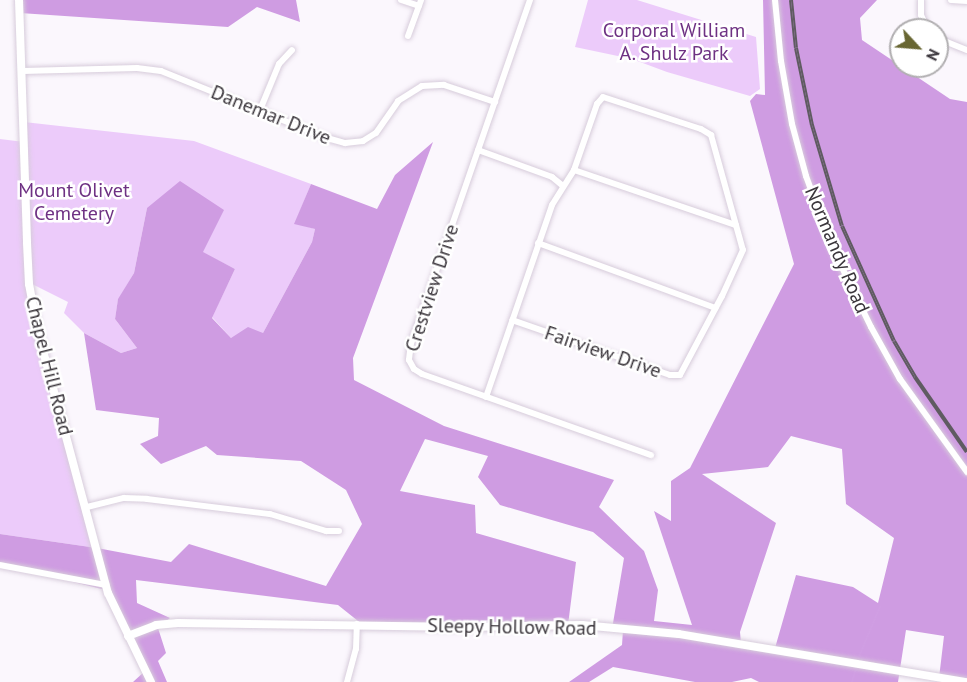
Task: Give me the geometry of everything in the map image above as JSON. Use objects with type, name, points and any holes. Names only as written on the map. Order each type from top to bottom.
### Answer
[{"type":"street","name":"Chapel Hill Road","points":[[19,0],[29,284],[41,346],[87,507],[106,585],[151,682]]},
{"type":"street","points":[[401,0],[420,3],[408,36]]},
{"type":"street","name":"Crestview Drive","points":[[530,0],[408,357],[410,365],[417,372],[651,455]]},
{"type":"street","name":"Normandy Road","points":[[775,0],[781,61],[792,124],[806,176],[832,247],[871,327],[900,379],[967,472]]},
{"type":"street","points":[[921,0],[922,18]]},
{"type":"street","points":[[951,0],[967,1]]},
{"type":"street","points":[[949,43],[967,50]]},
{"type":"street","points":[[260,110],[279,64],[292,50]]},
{"type":"street","name":"Danemar Drive","points":[[22,71],[155,69],[327,138],[352,143],[376,133],[399,101],[422,86],[444,85],[495,102]]},
{"type":"street","name":"Fairview Drive","points":[[512,320],[670,375],[680,375],[743,255],[711,135],[701,129],[603,97],[597,104],[574,170]]},
{"type":"street","points":[[478,150],[552,177],[563,186]]},
{"type":"street","points":[[486,397],[552,205],[574,170],[736,225]]},
{"type":"street","points":[[538,243],[716,308]]},
{"type":"street","points":[[87,507],[114,500],[147,499],[270,514],[326,531],[339,531]]},
{"type":"street","points":[[0,566],[106,585]]},
{"type":"street","name":"Sleepy Hollow Road","points":[[128,636],[156,625],[178,623],[465,627],[582,625],[679,634],[923,678],[967,682]]},
{"type":"street","points":[[347,682],[356,649],[357,624]]},
{"type":"green space","name":"Corporal William A. Shulz Park","points":[[588,0],[637,0],[756,37],[760,89],[750,96],[667,72],[632,59],[575,47]]},
{"type":"green space","name":"Mount Olivet Cemetery","points":[[24,122],[194,141],[311,184],[295,223],[315,229],[312,242],[263,333],[231,338],[212,317],[235,269],[203,253],[147,208],[134,273],[118,300],[115,319],[137,348],[121,353],[84,333],[64,313],[68,302],[30,283],[97,548],[0,534],[0,139],[24,142]]},
{"type":"shaded area","points":[[19,0],[296,0],[300,22],[257,7],[228,27],[20,13]]},
{"type":"shaded area","points":[[763,0],[877,0],[860,18],[862,40],[889,58],[889,78],[919,78],[950,99],[967,102],[967,682],[939,678],[944,636],[906,630],[898,682],[759,682],[751,678],[732,682],[695,682],[613,667],[589,682],[569,682],[622,645],[623,630],[612,629],[624,558],[593,532],[500,505],[478,477],[488,456],[425,439],[400,491],[475,505],[476,533],[576,562],[568,625],[363,625],[338,605],[136,580],[137,603],[170,618],[158,628],[166,653],[158,661],[167,682],[133,682],[145,671],[110,591],[0,564],[0,534],[97,548],[171,562],[189,544],[326,586],[362,524],[346,490],[301,461],[217,455],[206,446],[161,464],[140,444],[158,436],[159,418],[96,410],[84,333],[121,353],[137,348],[115,319],[118,299],[134,273],[147,208],[180,181],[224,210],[203,252],[235,269],[212,318],[231,338],[248,327],[263,333],[312,242],[315,229],[294,224],[311,184],[377,209],[395,175],[433,142],[353,358],[354,380],[444,426],[614,480],[599,507],[644,551],[658,590],[654,621],[692,625],[654,511],[671,521],[671,481],[690,468],[794,264],[750,101],[756,94],[765,95]],"holes":[[[791,436],[842,449],[846,504],[894,538],[878,603],[853,587],[796,575],[775,648],[741,643],[740,632],[776,523],[702,474],[768,467]]]},
{"type":"waterway","points":[[858,659],[880,607]]},
{"type":"waterway","points":[[852,682],[856,668]]},
{"type":"railway","points":[[791,0],[796,48],[812,125],[842,226],[894,341],[915,377],[967,452]]}]
